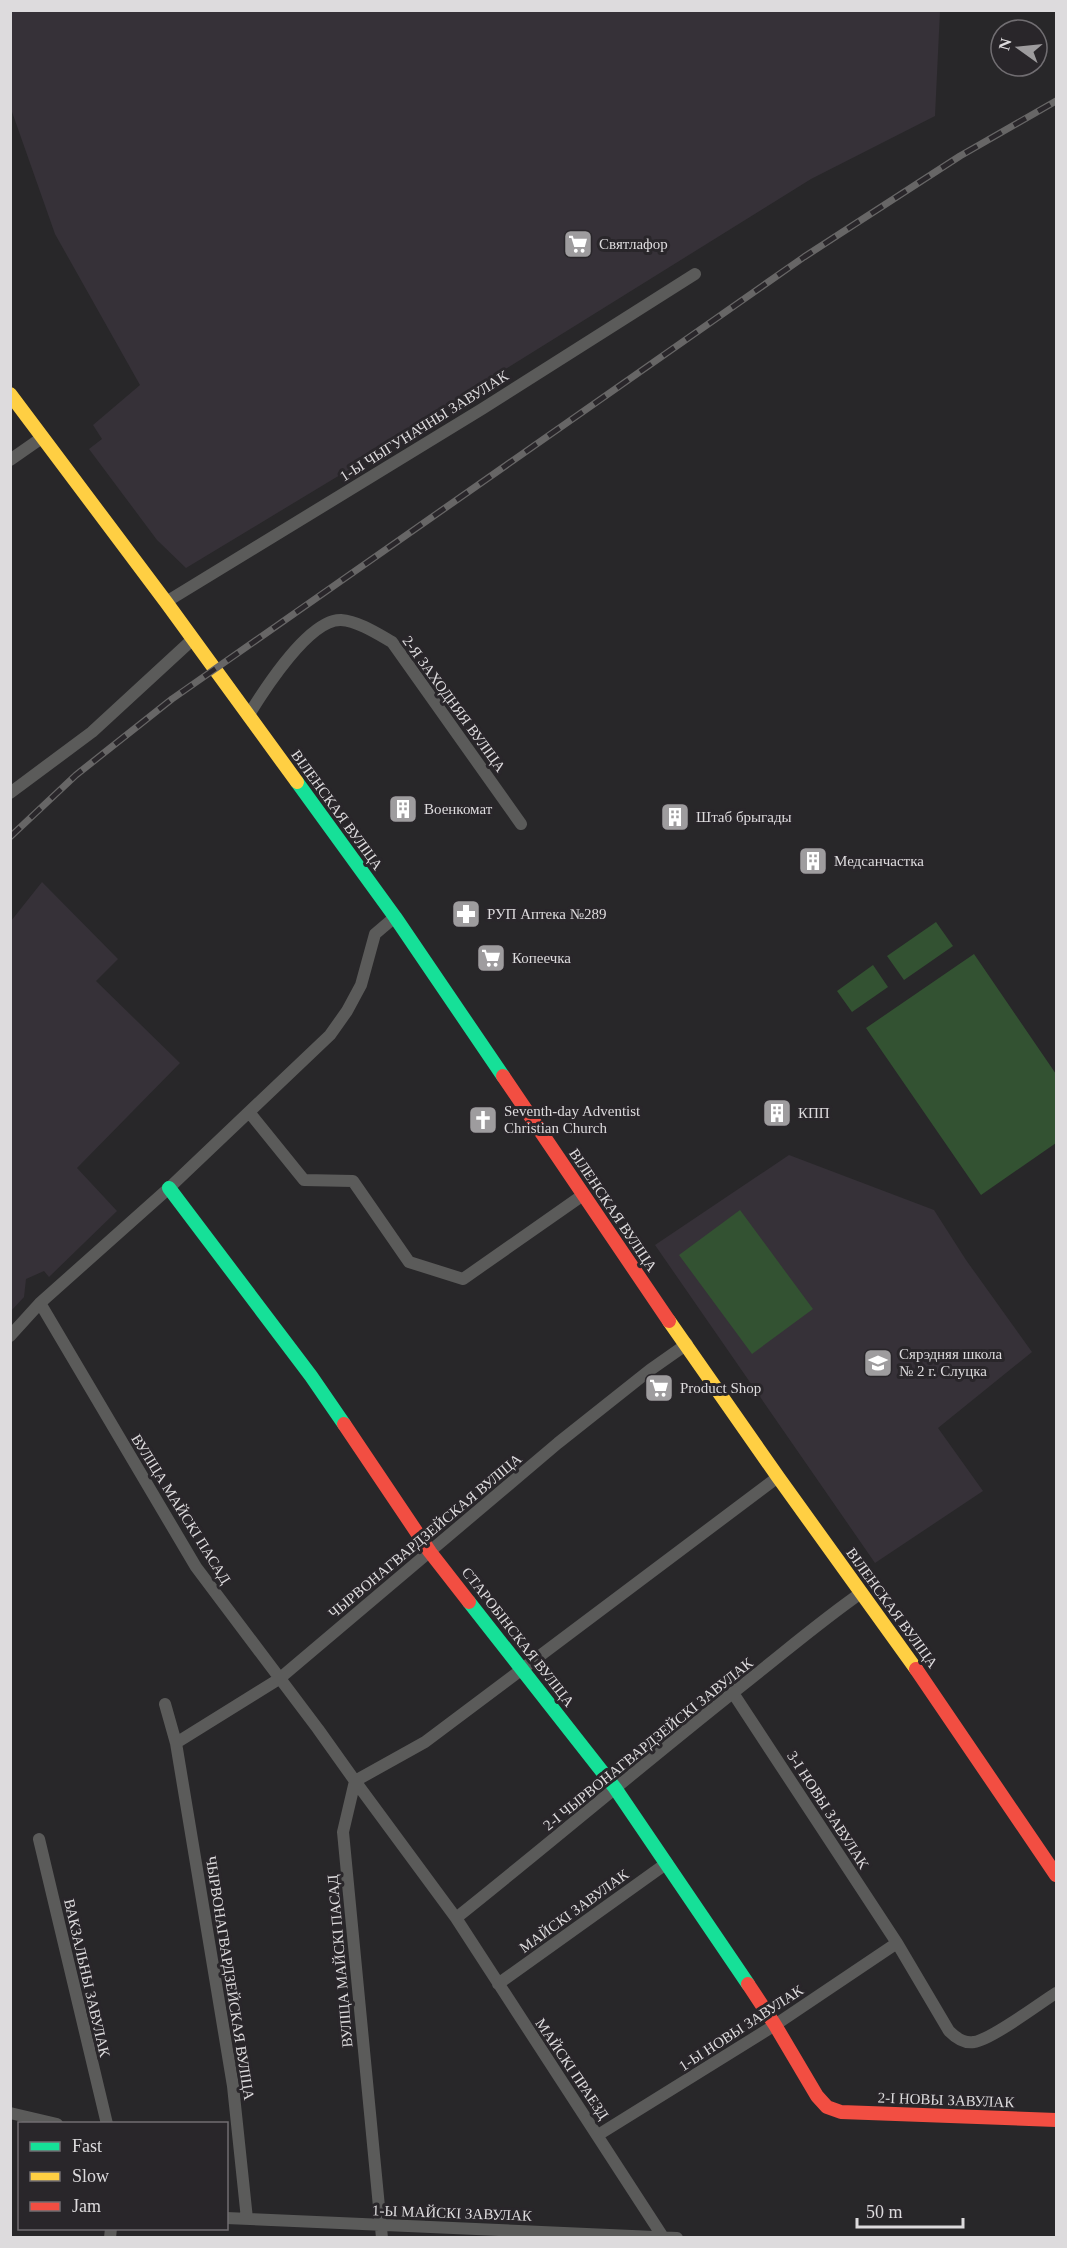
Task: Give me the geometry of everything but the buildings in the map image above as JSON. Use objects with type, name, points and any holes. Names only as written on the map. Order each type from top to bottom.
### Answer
[{"type":"main road","name":"ВІЛЕНСКАЯ ВУЛІЦА","points":[[10,394],[166,602],[395,916],[615,1244],[922,1678],[1056,1875]]},
{"type":"main road","name":"СТАРОБІНСКАЯ ВУЛІЦА","points":[[170,1188],[311,1376],[430,1552],[615,1788],[775,2025],[817,2096],[834,2111]]},
{"type":"main road","name":"2-І НОВЫ ЗАВУЛАК","points":[[834,2111],[1056,2120]]},
{"type":"street","name":"1-Ы ЧЫГУНАЧНЫ ЗАВУЛАК","points":[[166,602],[482,409],[695,274]]},
{"type":"street","points":[[10,460],[43,437]]},
{"type":"street","name":"2-Я ЗАХОДНЯЯ ВУЛІЦА","points":[[248,716],[289,657],[322,624],[341,620],[360,626],[392,642],[521,824]]},
{"type":"street","points":[[10,793],[92,732],[193,639]]},
{"type":"street","points":[[10,1336],[40,1303],[170,1188],[330,1035],[347,1011],[361,985],[375,934],[395,916]]},
{"type":"street","points":[[249,1112],[304,1180],[353,1181],[409,1262],[463,1279],[583,1195]]},
{"type":"street","name":"ВУЛІЦА МАЙСКІ ПАСАД","points":[[40,1303],[196,1567],[355,1782],[343,1832],[382,2238]]},
{"type":"street","name":"ЧЫРВОНАГВАРДЗЕЙСКАЯ ВУЛІЦА","points":[[176,1743],[279,1679],[558,1443],[650,1370],[687,1344]]},
{"type":"street","points":[[355,1782],[425,1742],[524,1670],[778,1477]]},
{"type":"street","name":"2-І ЧЫРВОНАГВАРДЗЕЙСКІ ЗАВУЛАК","points":[[456,1918],[558,1838],[615,1788],[733,1693],[861,1593]]},
{"type":"street","name":"3-І НОВЫ ЗАВУЛАК","points":[[733,1693],[897,1942],[945,2025],[956,2038],[974,2042],[988,2037],[1056,1993]]},
{"type":"street","name":"ЧЫРВОНАГВАРДЗЕЙСКАЯ ВУЛІЦА","points":[[165,1704],[176,1743],[232,2086],[248,2219]]},
{"type":"street","name":"МАЙСКІ ПРАЕЗД","points":[[355,1782],[456,1918],[663,2237]]},
{"type":"street","name":"ВАКЗАЛЬНЫ ЗАВУЛАК","points":[[39,1839],[107,2122]]},
{"type":"street","name":"МАЙСКІ ЗАВУЛАК","points":[[498,1984],[667,1863]]},
{"type":"street","name":"1-Ы НОВЫ ЗАВУЛАК","points":[[598,2135],[775,2025],[897,1942]]},
{"type":"street","points":[[10,2114],[48,2122]]},
{"type":"street","name":"1-Ы МАЙСКІ ЗАВУЛАК","points":[[228,2218],[380,2224],[495,2233],[677,2238]]},
{"type":"shaded area","points":[[10,11],[940,11],[935,116],[811,179],[422,421],[388,446],[186,568],[157,540],[89,449],[102,439],[93,425],[140,385],[55,234],[11,109]]},
{"type":"shaded area","points":[[42,882],[118,959],[96,981],[180,1063],[77,1168],[117,1211],[49,1277],[44,1271],[26,1279],[24,1297],[11,1311],[11,921]]},
{"type":"shaded area","name":"Сярэдняя школа № 2 г. Слуцка","points":[[789,1155],[934,1210],[966,1260],[1032,1352],[938,1428],[983,1491],[875,1563],[655,1245]]},
{"type":"green space","points":[[936,922],[953,946],[904,980],[887,956]]},
{"type":"green space","points":[[974,954],[1056,1074],[1056,1143],[981,1195],[866,1028]]},
{"type":"green space","points":[[873,965],[888,987],[852,1012],[837,991]]},
{"type":"green space","points":[[740,1210],[813,1309],[752,1354],[679,1255]]},
{"type":"railway","points":[[10,837],[76,775],[172,699],[804,257],[960,156],[1056,101]]},
{"type":"traffic: fast","points":[[297,782],[395,917],[503,1076]]},
{"type":"traffic: fast","points":[[169,1188],[311,1376],[344,1424]]},
{"type":"traffic: fast","points":[[469,1602],[615,1788],[748,1984]]},
{"type":"traffic: slow","points":[[10,394],[297,782]]},
{"type":"traffic: slow","points":[[669,1321],[916,1669]]},
{"type":"traffic: jam","points":[[503,1076],[669,1321]]},
{"type":"traffic: jam","points":[[344,1424],[430,1552],[469,1602]]},
{"type":"traffic: jam","points":[[916,1669],[1056,1875]]},
{"type":"traffic: jam","points":[[748,1984],[817,2096],[827,2107],[841,2112],[1056,2120]]},
{"type":"place","name":"Святлафор","points":[[578,244]]},
{"type":"place","name":"Военкомат","points":[[403,809]]},
{"type":"place","name":"Штаб брыгады","points":[[675,817]]},
{"type":"place","name":"Медсанчастка","points":[[813,861]]},
{"type":"place","name":"РУП Аптека №289","points":[[466,914]]},
{"type":"place","name":"Копеечка","points":[[491,958]]},
{"type":"place","name":"КПП","points":[[777,1113]]},
{"type":"place","name":"Seventh-day Adventist Christian Church","points":[[483,1120]]},
{"type":"place","name":"Сярэдняя школа № 2 г. Слуцка","points":[[878,1363]]},
{"type":"place","name":"Product Shop","points":[[659,1388]]}]
